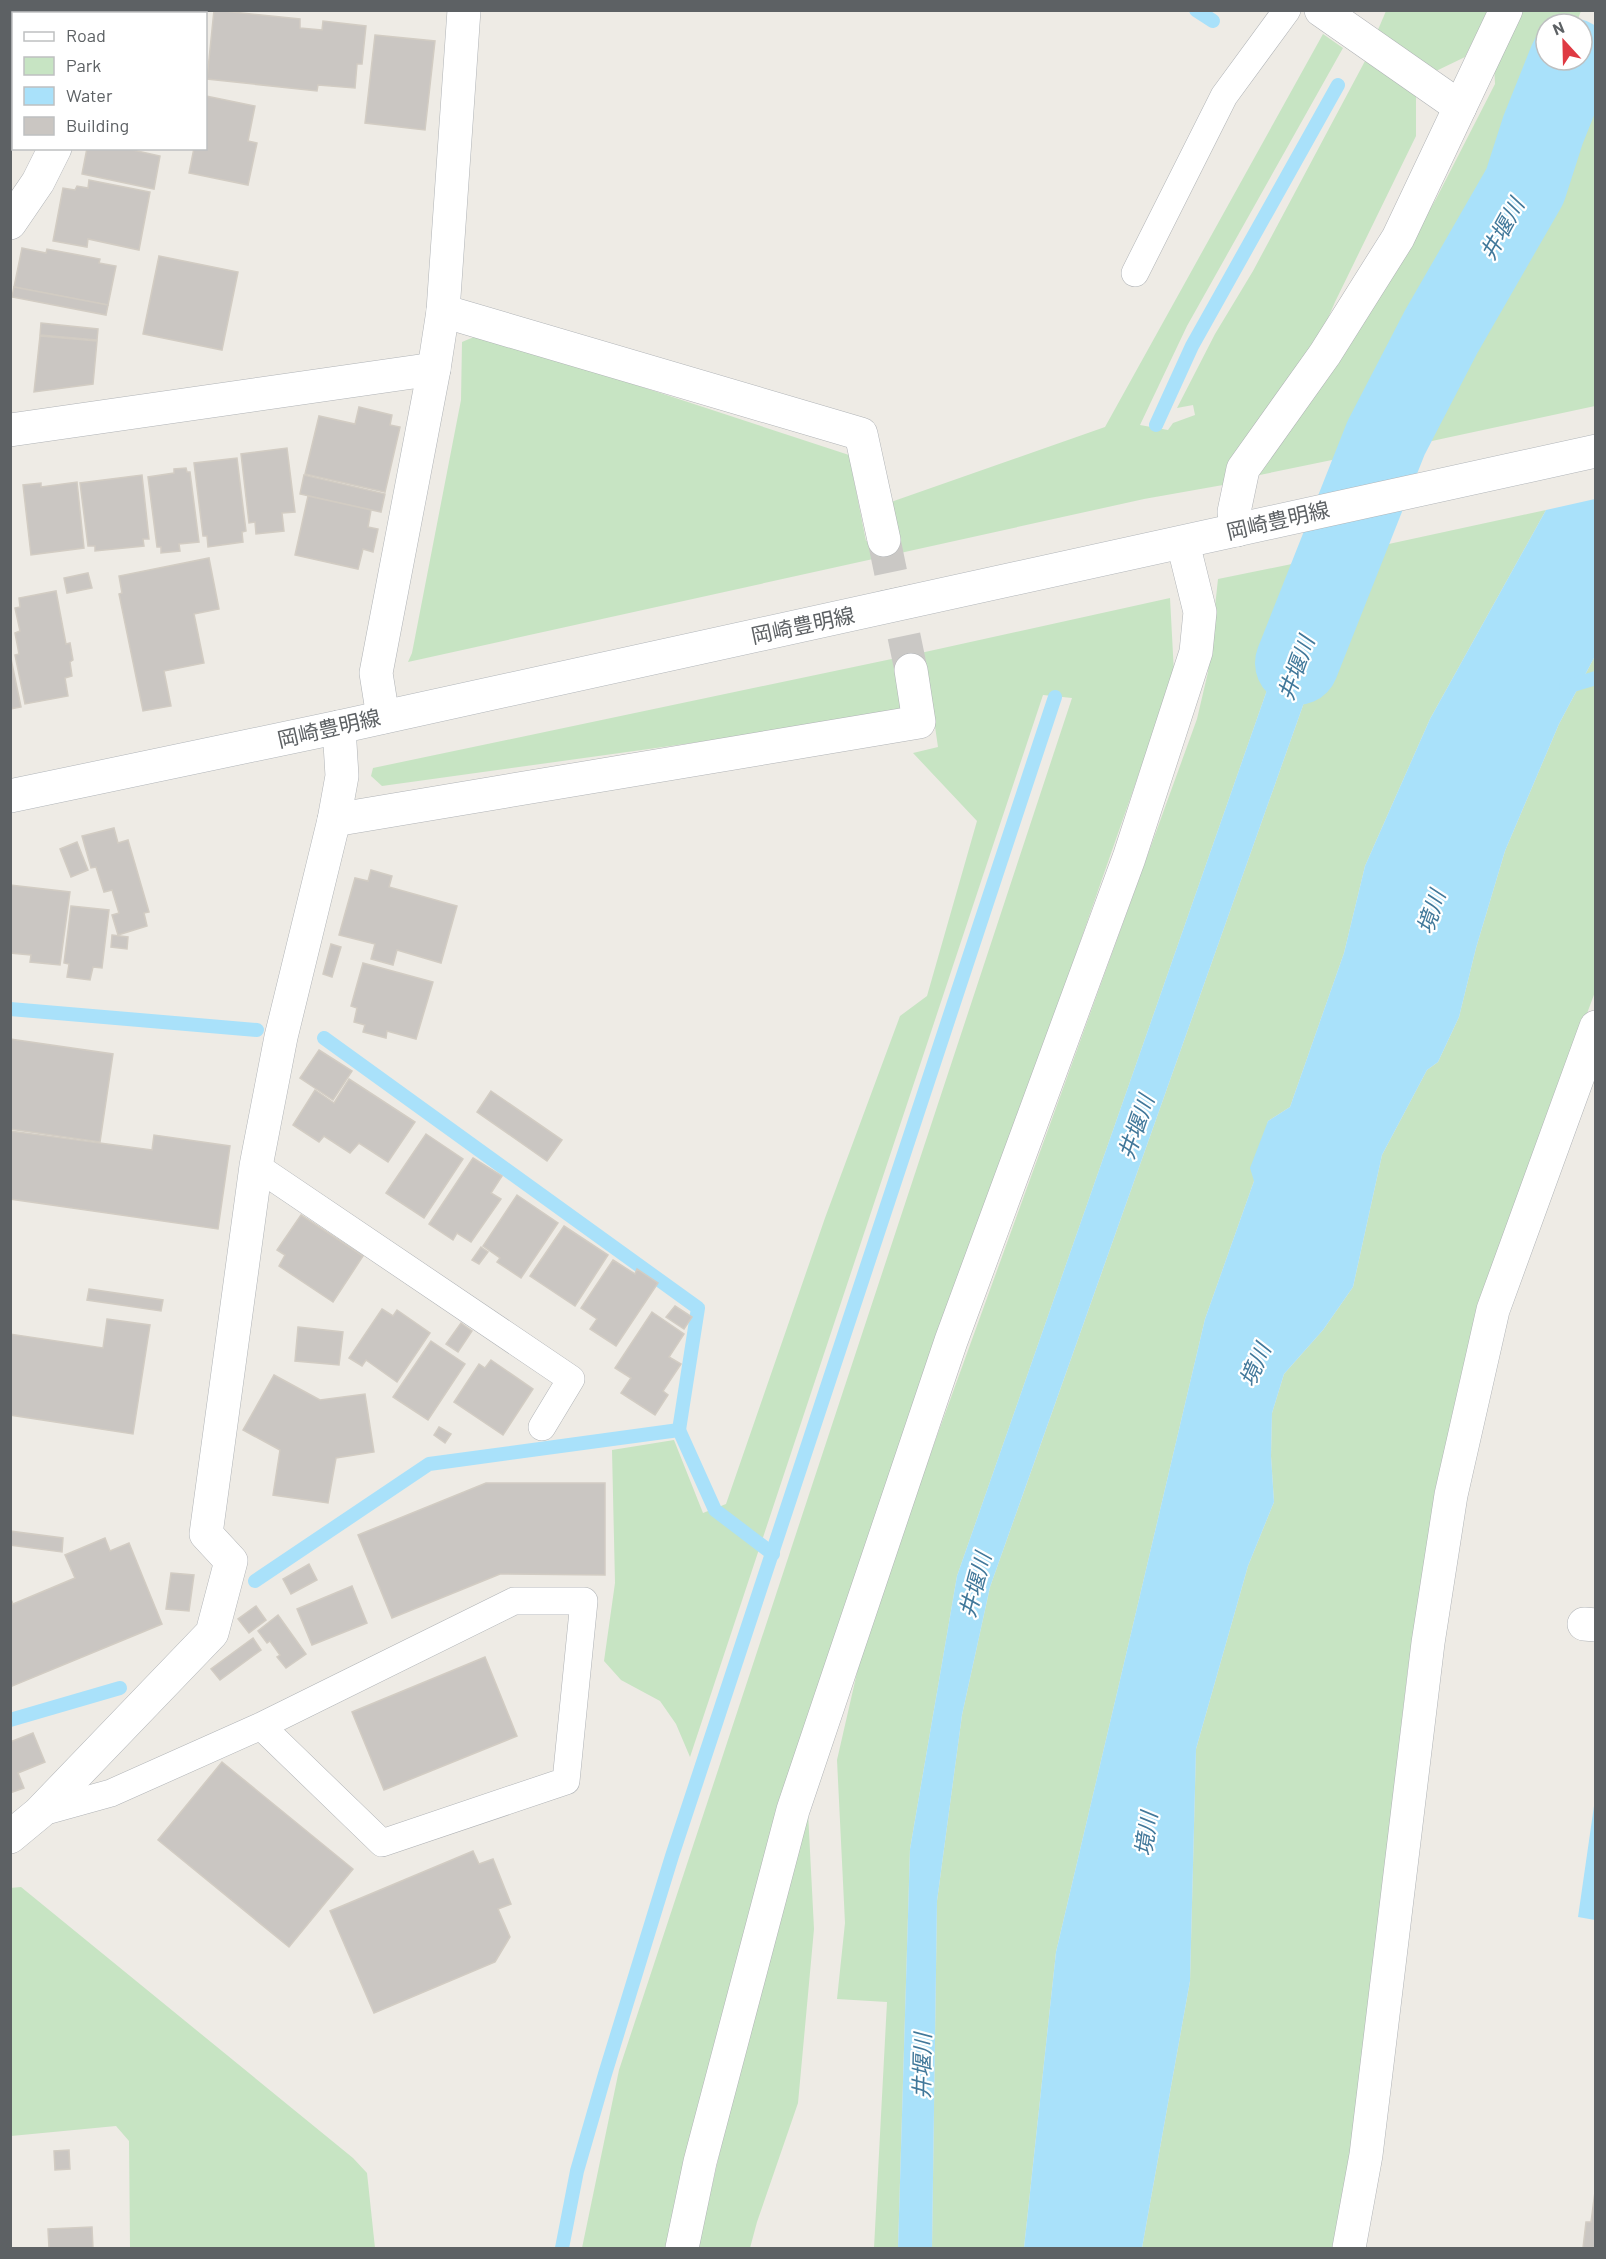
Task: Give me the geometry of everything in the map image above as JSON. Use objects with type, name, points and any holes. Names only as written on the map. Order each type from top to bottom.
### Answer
[{"type":"street","points":[[383,717],[376,673],[443,311],[464,10]]},
{"type":"street","points":[[1321,10],[1460,107]]},
{"type":"street","points":[[1241,528],[1234,512],[1243,469],[1325,354],[1398,238],[1506,10]]},
{"type":"street","points":[[10,223],[38,182],[54,150]]},
{"type":"street","points":[[443,311],[861,434],[884,540]]},
{"type":"street","points":[[10,430],[434,369]]},
{"type":"street","name":"岡崎豊明線","points":[[10,796],[339,728],[1596,451]]},
{"type":"street","points":[[682,2248],[700,2162],[793,1810],[951,1341],[1129,858],[1196,652],[1200,612],[1183,543]]},
{"type":"street","points":[[334,820],[919,722],[910,670]]},
{"type":"street","points":[[10,1837],[39,1813],[212,1633],[231,1561],[206,1534],[256,1166],[281,1037],[334,820],[342,776],[339,728]]},
{"type":"street","points":[[1349,2248],[1366,2155],[1428,1642],[1451,1496],[1492,1310],[1596,1027]]},
{"type":"lane","points":[[1135,273],[1224,96],[1287,10]]},
{"type":"lane","points":[[256,1166],[571,1379],[542,1427]]},
{"type":"lane","points":[[39,1813],[111,1793],[261,1726],[514,1601],[585,1601],[566,1781],[382,1843],[261,1726]]},
{"type":"green space","points":[[1386,11],[1488,11],[1465,57],[1434,72],[1377,32]]},
{"type":"green space","points":[[1517,11],[1581,11],[1534,12],[1534,72],[1557,72],[1539,118],[1438,303],[1390,382],[1361,454],[1250,477],[1320,389],[1355,336],[1436,199],[1495,84],[1494,63]]},
{"type":"green space","points":[[1323,34],[1343,48],[1187,326],[1140,425],[1168,430],[1173,423],[1195,415],[1193,405],[1177,408],[1215,334],[1253,271],[1365,61],[1416,93],[1416,136],[1335,302],[1313,353],[1223,485],[1144,499],[408,662],[412,653],[461,400],[462,342],[481,334],[849,455],[866,541],[898,535],[891,502],[1105,427]]},
{"type":"green space","points":[[1595,61],[1595,406],[1404,447],[1433,385],[1515,244],[1554,168],[1591,72],[1594,72]]},
{"type":"green space","points":[[1546,510],[1430,719],[1365,866],[1344,953],[1290,1107],[1268,1121],[1254,1181],[1205,1319],[1056,1952],[1024,2248],[932,2248],[937,1901],[962,1715],[990,1587],[1322,652],[1361,550]]},
{"type":"green space","points":[[1321,558],[1273,673],[957,1576],[910,1849],[898,2248],[874,2248],[887,2002],[837,1999],[845,1923],[837,1760],[867,1629],[1197,719],[1208,672],[1218,579]]},
{"type":"green space","points":[[1170,598],[1174,673],[924,1389],[834,1637],[788,1789],[669,2248],[582,2248],[619,2070],[1072,698],[1043,695],[690,1757],[676,1724],[660,1701],[621,1680],[604,1661],[615,1583],[612,1450],[674,1440],[703,1513],[726,1504],[825,1218],[900,1016],[927,996],[977,821],[913,753],[938,747],[926,665],[904,707],[894,715],[382,786],[371,776],[373,768]]},
{"type":"green space","points":[[1595,656],[1595,992],[1522,1188],[1465,1376],[1408,1668],[1351,2156],[1333,2248],[1142,2248],[1190,1981],[1196,1749],[1248,1566],[1274,1502],[1271,1456],[1272,1413],[1284,1374],[1323,1330],[1353,1287],[1382,1155],[1427,1070],[1438,1062],[1459,1017],[1476,948],[1505,851],[1559,724]]},
{"type":"green space","points":[[808,1812],[814,1929],[798,2103],[750,2248],[698,2248],[758,1984]]},
{"type":"green space","points":[[21,1887],[353,2158],[367,2173],[375,2248],[130,2248],[129,2141],[116,2126],[11,2136],[10,1888]]},
{"type":"water","name":"境川","points":[[1595,499],[1595,656],[1559,724],[1505,851],[1476,948],[1459,1017],[1438,1062],[1427,1070],[1382,1155],[1353,1287],[1323,1330],[1284,1374],[1272,1413],[1271,1456],[1274,1502],[1248,1566],[1196,1749],[1190,1981],[1142,2248],[1024,2248],[1056,1952],[1205,1319],[1254,1181],[1250,1168],[1268,1121],[1290,1107],[1344,953],[1365,866],[1430,719],[1546,510]]},
{"type":"water","points":[[1361,550],[1322,652],[990,1587],[962,1715],[937,1901],[932,2248],[898,2248],[910,1849],[957,1576],[1273,673],[1321,558]]},
{"type":"water","points":[[1595,1799],[1595,1920],[1578,1917]]},
{"type":"building","points":[[214,10],[300,19],[300,28],[322,30],[323,21],[366,26],[362,64],[357,64],[355,88],[318,85],[317,91],[207,79]]},
{"type":"building","points":[[375,35],[435,41],[425,130],[365,123]]},
{"type":"building","points":[[207,96],[255,106],[248,141],[257,143],[248,185],[189,173],[194,150],[207,150]]},
{"type":"building","points":[[87,150],[133,150],[160,156],[154,189],[82,174]]},
{"type":"building","points":[[89,180],[150,192],[139,250],[88,239],[87,247],[53,241],[63,188],[75,190],[77,186],[88,188]]},
{"type":"building","points":[[22,248],[46,253],[47,249],[100,259],[99,263],[116,266],[108,305],[14,287]]},
{"type":"building","points":[[159,256],[238,272],[222,350],[143,334]]},
{"type":"building","points":[[14,287],[108,305],[106,315],[12,297]]},
{"type":"building","points":[[41,323],[98,329],[97,340],[40,335]]},
{"type":"building","points":[[40,336],[97,341],[93,384],[34,392]]},
{"type":"building","points":[[359,407],[392,415],[390,425],[400,427],[385,492],[305,474],[319,416],[355,424]]},
{"type":"building","points":[[287,448],[295,512],[282,513],[284,531],[256,534],[255,522],[249,523],[241,454]]},
{"type":"building","points":[[237,458],[246,531],[242,532],[243,542],[208,547],[207,536],[203,536],[194,463]]},
{"type":"building","points":[[186,468],[187,472],[190,472],[199,542],[179,544],[180,551],[161,553],[161,547],[157,547],[148,477],[174,473],[174,469]]},
{"type":"building","points":[[142,475],[149,539],[143,539],[144,546],[95,551],[95,546],[88,546],[80,483]]},
{"type":"building","points":[[304,475],[385,494],[381,512],[300,494]]},
{"type":"building","points":[[77,482],[84,548],[31,555],[23,485],[41,483],[41,487]]},
{"type":"building","points":[[308,496],[371,510],[368,527],[378,529],[373,552],[363,549],[358,569],[295,555]]},
{"type":"building","points":[[209,558],[219,609],[194,614],[204,663],[164,671],[171,706],[143,711],[119,594],[122,593],[119,576]]},
{"type":"building","points":[[88,573],[92,588],[67,593],[64,578]]},
{"type":"building","points":[[56,591],[66,644],[70,643],[73,660],[70,662],[72,676],[65,678],[68,696],[25,704],[15,655],[19,654],[15,633],[20,631],[15,608],[20,607],[19,598]]},
{"type":"building","points":[[10,654],[21,707],[10,709]]},
{"type":"building","points":[[114,828],[118,843],[128,840],[149,912],[144,913],[147,926],[118,935],[112,915],[119,913],[112,890],[104,892],[96,867],[91,868],[82,836]]},
{"type":"building","points":[[77,842],[88,870],[71,877],[60,849]]},
{"type":"building","points":[[371,870],[392,876],[389,887],[457,906],[441,963],[397,950],[393,965],[371,959],[375,944],[339,935],[355,878],[368,881]]},
{"type":"building","points":[[10,885],[70,892],[60,965],[30,962],[31,955],[10,953]]},
{"type":"building","points":[[71,906],[109,910],[102,968],[93,967],[90,980],[67,977],[69,964],[64,963]]},
{"type":"building","points":[[112,935],[128,937],[127,949],[111,947]]},
{"type":"building","points":[[331,944],[341,947],[332,977],[323,974]]},
{"type":"building","points":[[363,963],[433,982],[416,1039],[387,1031],[386,1038],[363,1032],[365,1025],[354,1022],[357,1008],[351,1006]]},
{"type":"building","points":[[10,1039],[113,1054],[100,1142],[10,1129]]},
{"type":"building","points":[[319,1050],[352,1071],[333,1100],[300,1078]]},
{"type":"building","points":[[349,1079],[415,1122],[388,1162],[359,1143],[350,1153],[324,1136],[319,1142],[293,1125],[315,1090],[334,1103]]},
{"type":"building","points":[[491,1091],[562,1140],[547,1161],[477,1112]]},
{"type":"building","points":[[10,1131],[152,1150],[154,1135],[230,1146],[218,1229],[10,1199]]},
{"type":"building","points":[[426,1134],[463,1159],[424,1218],[386,1193]]},
{"type":"building","points":[[473,1158],[502,1176],[491,1193],[501,1199],[471,1242],[457,1233],[453,1240],[429,1224]]},
{"type":"building","points":[[517,1195],[558,1223],[521,1278],[497,1262],[500,1258],[483,1246]]},
{"type":"building","points":[[301,1215],[363,1256],[333,1302],[279,1266],[285,1255],[277,1250]]},
{"type":"building","points":[[564,1226],[608,1255],[575,1306],[530,1276]]},
{"type":"building","points":[[481,1247],[488,1252],[479,1264],[472,1260]]},
{"type":"building","points":[[613,1260],[635,1274],[637,1269],[658,1283],[616,1346],[590,1329],[597,1319],[581,1308]]},
{"type":"building","points":[[89,1289],[163,1300],[161,1311],[87,1300]]},
{"type":"building","points":[[675,1306],[692,1317],[684,1329],[666,1317]]},
{"type":"building","points":[[382,1309],[393,1316],[397,1310],[430,1333],[397,1382],[366,1360],[362,1366],[349,1358]]},
{"type":"building","points":[[652,1312],[684,1334],[669,1357],[681,1364],[663,1391],[668,1395],[655,1415],[621,1393],[631,1378],[615,1368]]},
{"type":"building","points":[[107,1319],[150,1325],[133,1434],[10,1415],[10,1334],[103,1348]]},
{"type":"building","points":[[461,1323],[472,1331],[458,1352],[446,1344]]},
{"type":"building","points":[[298,1327],[343,1332],[339,1365],[295,1361]]},
{"type":"building","points":[[431,1341],[465,1364],[428,1420],[393,1397]]},
{"type":"building","points":[[491,1360],[533,1389],[503,1435],[454,1402],[479,1364],[485,1368]]},
{"type":"building","points":[[274,1375],[320,1400],[365,1394],[374,1452],[336,1458],[328,1503],[273,1495],[280,1450],[243,1430]]},
{"type":"building","points":[[439,1427],[451,1434],[445,1443],[434,1435]]},
{"type":"building","points":[[486,1483],[605,1483],[605,1575],[500,1574],[392,1618],[358,1535]]},
{"type":"building","points":[[10,1531],[63,1538],[62,1552],[10,1545]]},
{"type":"building","points":[[105,1538],[110,1551],[129,1543],[162,1624],[10,1687],[10,1597],[13,1604],[75,1578],[65,1555]]},
{"type":"building","points":[[309,1564],[317,1580],[291,1594],[283,1579]]},
{"type":"building","points":[[171,1573],[194,1575],[189,1611],[166,1609]]},
{"type":"building","points":[[352,1586],[367,1623],[312,1645],[297,1609]]},
{"type":"building","points":[[256,1606],[266,1620],[249,1633],[238,1619]]},
{"type":"building","points":[[278,1615],[306,1654],[286,1668],[277,1657],[280,1655],[270,1641],[267,1643],[258,1631]]},
{"type":"building","points":[[253,1638],[261,1650],[220,1680],[211,1669]]},
{"type":"building","points":[[485,1657],[517,1736],[384,1790],[352,1712]]},
{"type":"building","points":[[33,1733],[45,1762],[18,1773],[24,1788],[10,1793],[10,1742]]},
{"type":"building","points":[[222,1762],[353,1869],[289,1947],[158,1840]]},
{"type":"building","points":[[473,1851],[479,1864],[493,1859],[511,1904],[498,1909],[510,1937],[495,1962],[374,2013],[330,1911]]},
{"type":"building","points":[[69,2150],[70,2169],[55,2170],[54,2151]]},
{"type":"building","points":[[1596,2184],[1596,2248],[1583,2248],[1586,2222],[1591,2222]]},
{"type":"building","points":[[92,2227],[93,2248],[49,2248],[48,2229]]},
{"type":"waterway","points":[[1196,10],[1213,21]]},
{"type":"waterway","name":"井堰川","points":[[1297,663],[1386,438],[1441,332],[1525,186],[1543,130],[1566,72]]},
{"type":"waterway","points":[[1156,425],[1192,346],[1338,85]]},
{"type":"waterway","points":[[1566,687],[1596,678]]},
{"type":"waterway","points":[[562,2248],[577,2171],[672,1856],[1055,697]]},
{"type":"waterway","points":[[10,1009],[257,1030]]},
{"type":"waterway","points":[[324,1038],[698,1308],[679,1430]]},
{"type":"waterway","points":[[255,1581],[429,1464],[679,1430],[715,1510],[773,1554]]},
{"type":"waterway","points":[[10,1720],[120,1688]]},
{"type":"tunnel","points":[[884,540],[911,670]]}]
